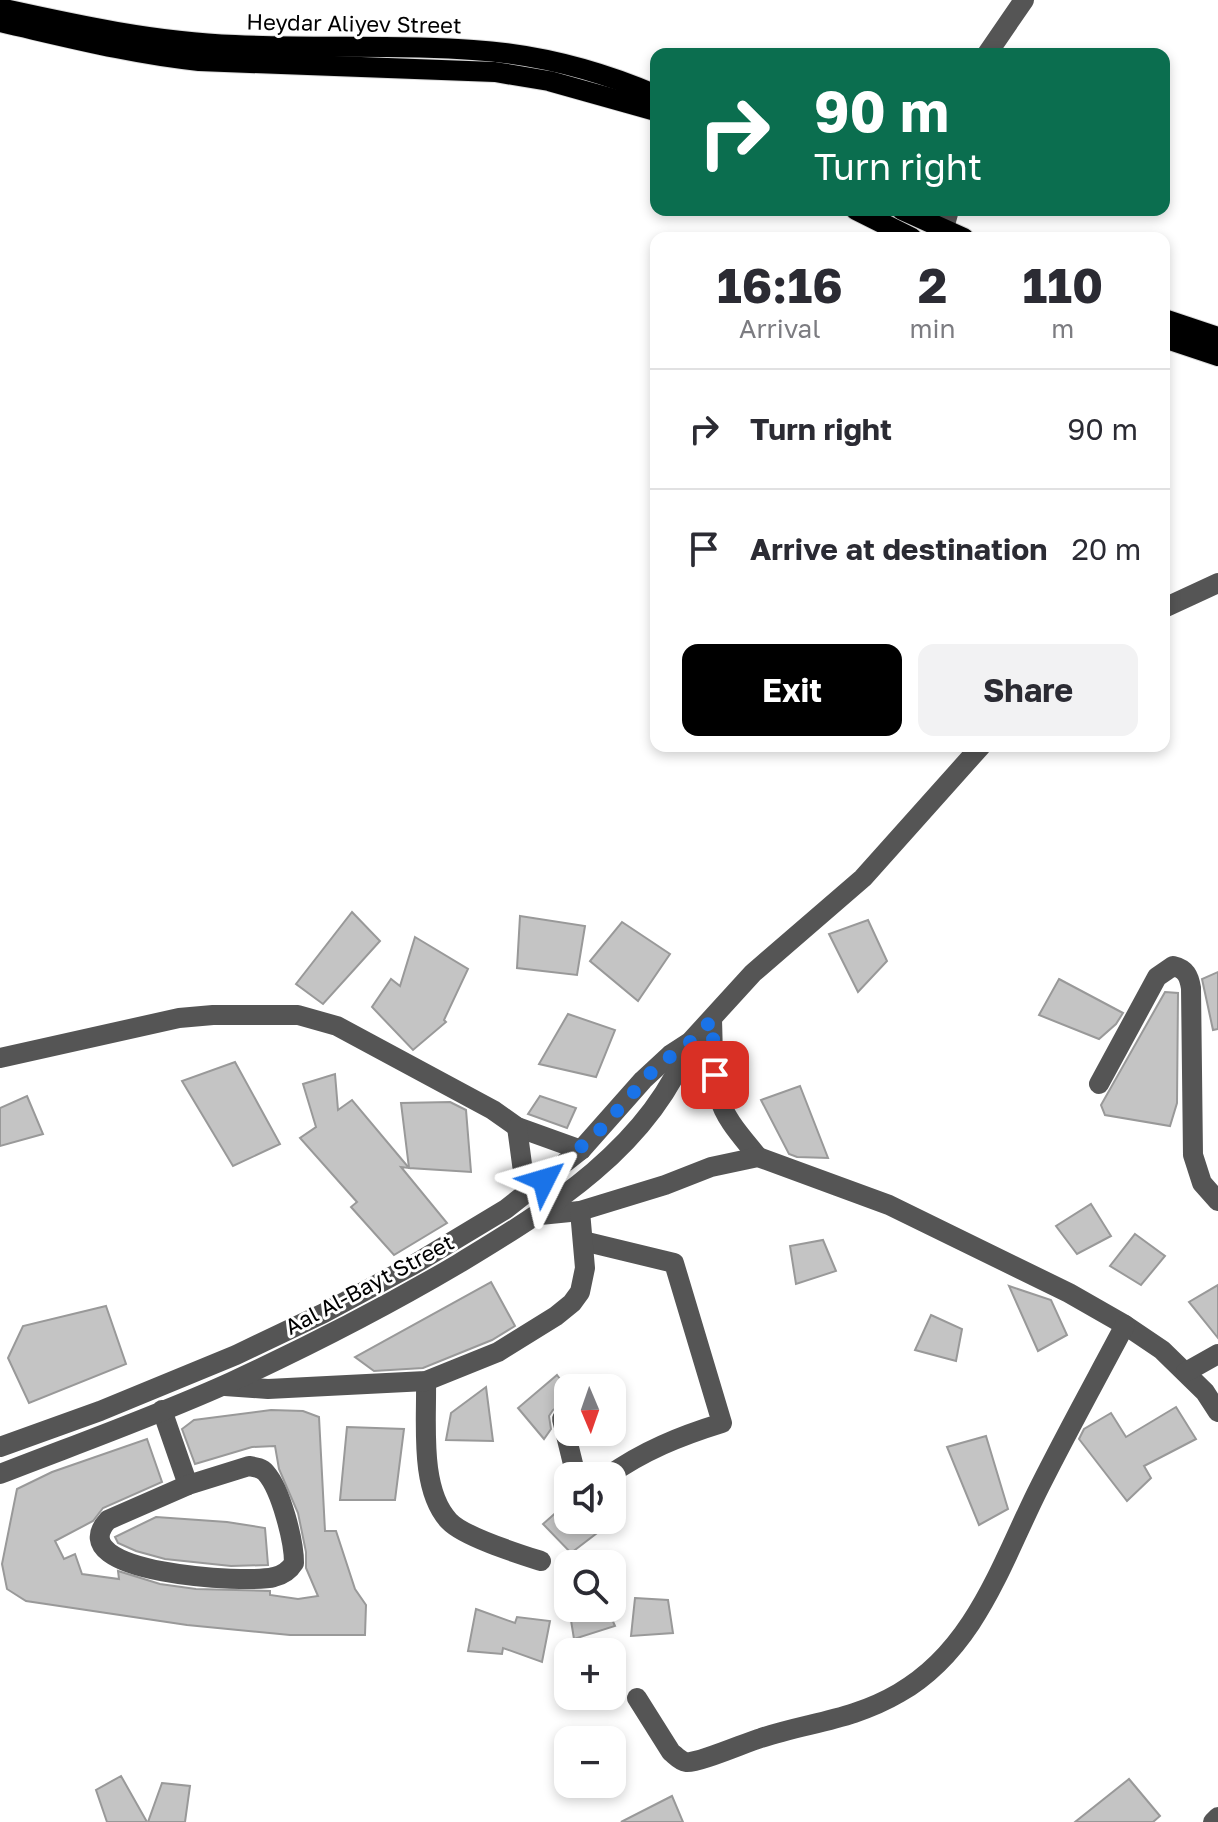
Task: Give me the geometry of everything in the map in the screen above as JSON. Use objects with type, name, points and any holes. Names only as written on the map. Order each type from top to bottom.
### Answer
[{"type":"main road","name":"Heydar Aliyev Street","points":[[0,8],[134,35],[186,42],[474,50],[507,54],[566,64],[650,92]]},
{"type":"main road","name":"Heydar Aliyev Street","points":[[0,22],[105,47],[169,58],[252,64],[495,72],[549,81],[650,109]]},
{"type":"main road","points":[[868,216],[900,232]]},
{"type":"main road","points":[[1170,321],[1218,337]]},
{"type":"main road","points":[[1170,340],[1218,356]]},
{"type":"street","points":[[991,48],[1024,0]]},
{"type":"street","points":[[1170,605],[1218,583]]},
{"type":"street","name":"Aal Al-Bayt Street","points":[[0,1447],[100,1411],[236,1355],[324,1313],[476,1229],[526,1194],[581,1150],[656,1067],[690,1042],[753,973],[863,878],[976,752]]},
{"type":"street","points":[[1099,1084],[1157,977],[1173,966],[1185,971],[1191,988],[1193,1155],[1202,1183],[1218,1201]]},
{"type":"street","points":[[0,1058],[179,1018],[298,1015],[337,1026],[493,1110],[517,1127],[581,1150]]},
{"type":"street","points":[[712,1020],[719,1099],[734,1126],[758,1157],[889,1205],[992,1253],[1125,1325],[1162,1350],[1186,1372],[1218,1412]]},
{"type":"street","name":"Aal Al-Bayt Street","points":[[0,1474],[222,1385],[411,1292],[540,1215],[590,1174],[647,1119],[676,1077],[690,1042]]},
{"type":"street","points":[[517,1127],[526,1194]]},
{"type":"street","points":[[540,1215],[580,1211],[665,1185],[711,1167],[758,1157]]},
{"type":"street","points":[[222,1385],[268,1389],[426,1381],[498,1352],[572,1303],[580,1292],[584,1279],[580,1211]]},
{"type":"street","points":[[476,1229],[489,1245]]},
{"type":"street","points":[[583,1241],[674,1263],[722,1423],[681,1436],[626,1463]]},
{"type":"street","points":[[637,1698],[671,1752],[679,1759],[692,1762],[765,1736],[868,1710],[931,1671],[957,1644],[983,1606],[1060,1447],[1125,1325]]},
{"type":"street","points":[[1186,1372],[1218,1354]]},
{"type":"street","points":[[426,1381],[430,1481],[442,1512],[450,1523],[460,1528],[509,1551],[541,1561]]},
{"type":"street","points":[[162,1410],[188,1485]]},
{"type":"street","points":[[259,1467],[275,1488],[285,1518],[294,1551],[291,1569],[277,1577],[237,1580],[142,1568],[119,1561],[107,1553],[100,1536],[108,1520],[188,1485],[236,1468],[259,1467]]},
{"type":"street","points":[[1213,1822],[1218,1817]]},
{"type":"building","points":[[352,912],[380,941],[323,1004],[296,984]]},
{"type":"building","points":[[520,916],[585,926],[577,975],[517,968]]},
{"type":"building","points":[[868,920],[887,961],[858,992],[829,934]]},
{"type":"building","points":[[622,922],[670,954],[638,1001],[590,961]]},
{"type":"building","points":[[415,937],[468,969],[444,1020],[446,1022],[413,1050],[372,1007],[391,979],[400,986]]},
{"type":"building","points":[[1218,972],[1218,1029],[1213,1030],[1202,979]]},
{"type":"building","points":[[1059,979],[1123,1013],[1116,1024],[1099,1039],[1039,1015]]},
{"type":"building","points":[[1165,992],[1178,993],[1177,1103],[1170,1126],[1105,1115],[1101,1105]]},
{"type":"building","points":[[568,1014],[615,1030],[596,1077],[539,1064]]},
{"type":"building","points":[[235,1062],[280,1144],[233,1166],[182,1081]]},
{"type":"building","points":[[335,1074],[338,1110],[352,1100],[409,1168],[401,1167],[447,1223],[394,1255],[351,1207],[357,1202],[300,1138],[316,1127],[303,1084]]},
{"type":"building","points":[[800,1086],[828,1158],[789,1154],[761,1100]]},
{"type":"building","points":[[27,1096],[43,1134],[0,1146],[0,1108]]},
{"type":"building","points":[[540,1096],[576,1108],[567,1128],[528,1114]]},
{"type":"building","points":[[450,1102],[466,1110],[471,1172],[409,1168],[401,1103]]},
{"type":"building","points":[[1091,1204],[1111,1236],[1077,1254],[1056,1226]]},
{"type":"building","points":[[1135,1234],[1165,1256],[1141,1285],[1110,1266]]},
{"type":"building","points":[[823,1240],[836,1271],[796,1284],[790,1246]]},
{"type":"building","points":[[491,1282],[515,1326],[492,1340],[423,1368],[374,1371],[355,1357]]},
{"type":"building","points":[[1218,1285],[1218,1338],[1189,1302]]},
{"type":"building","points":[[1009,1286],[1051,1300],[1067,1335],[1038,1351]]},
{"type":"building","points":[[106,1306],[126,1364],[29,1403],[8,1358],[23,1326]]},
{"type":"building","points":[[931,1315],[962,1329],[956,1361],[915,1350]]},
{"type":"building","points":[[554,1378],[554,1409],[549,1416],[551,1429],[544,1439],[518,1408]]},
{"type":"building","points":[[486,1387],[493,1441],[446,1440],[451,1413]]},
{"type":"building","points":[[1176,1407],[1196,1439],[1144,1466],[1151,1478],[1127,1501],[1079,1439],[1084,1429],[1111,1413],[1126,1437]]},
{"type":"building","points":[[271,1410],[303,1411],[319,1417],[325,1531],[336,1531],[355,1589],[366,1605],[365,1635],[290,1635],[187,1625],[26,1601],[7,1589],[2,1564],[17,1489],[52,1472],[147,1439],[162,1482],[103,1508],[93,1521],[55,1541],[64,1559],[75,1554],[82,1574],[119,1579],[118,1571],[160,1584],[196,1589],[270,1591],[270,1595],[298,1599],[318,1596],[306,1568],[298,1513],[279,1469],[275,1446],[252,1447],[195,1464],[182,1429],[194,1420]]},
{"type":"building","points":[[347,1427],[404,1429],[395,1500],[340,1500]]},
{"type":"building","points":[[986,1436],[1008,1509],[979,1525],[947,1447]]},
{"type":"building","points":[[554,1514],[554,1534],[596,1534],[575,1550],[568,1550],[543,1524]]},
{"type":"building","points":[[156,1517],[265,1528],[268,1565],[231,1566],[165,1559],[118,1543],[115,1537]]},
{"type":"building","points":[[635,1598],[668,1600],[673,1633],[631,1636]]},
{"type":"building","points":[[476,1609],[515,1623],[517,1617],[550,1621],[542,1662],[503,1648],[502,1654],[468,1651]]},
{"type":"building","points":[[571,1622],[613,1622],[615,1626],[577,1638],[574,1638]]},
{"type":"building","points":[[121,1776],[147,1822],[107,1822],[96,1790]]},
{"type":"building","points":[[1129,1779],[1160,1816],[1153,1822],[1075,1822]]},
{"type":"building","points":[[162,1783],[190,1786],[185,1822],[148,1822]]},
{"type":"building","points":[[672,1796],[683,1822],[621,1822]]},
{"type":"route","points":[[544,1180],[581,1150],[656,1067],[690,1042],[712,1020],[715,1075]]}]
